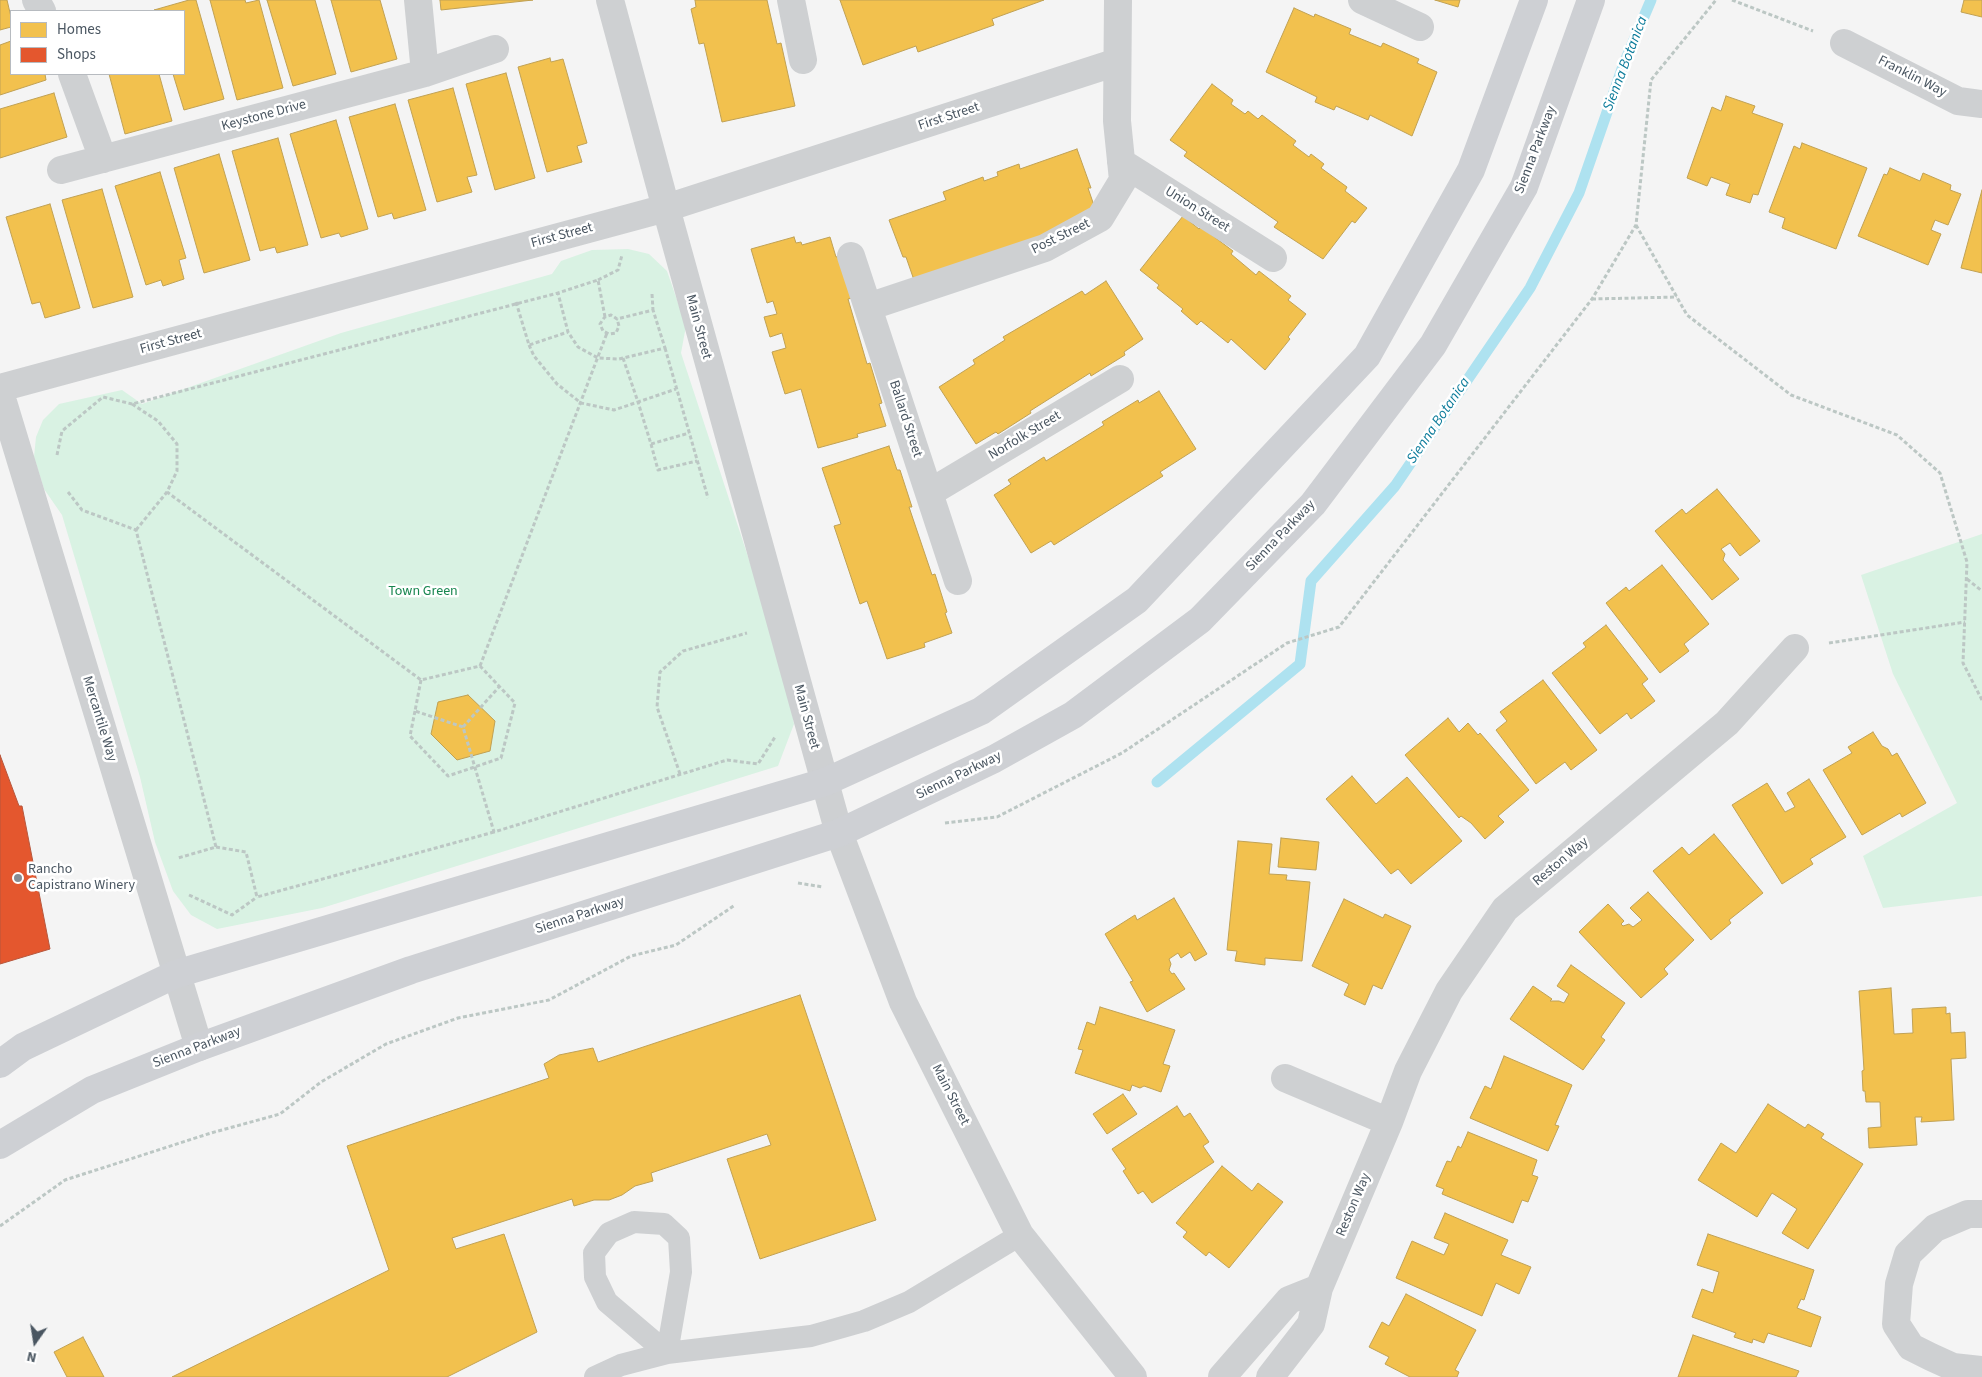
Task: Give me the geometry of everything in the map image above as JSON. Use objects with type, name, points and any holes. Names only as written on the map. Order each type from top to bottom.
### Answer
[{"type":"main road","points":[[0,1064],[23,1047],[176,974],[824,782],[982,711],[1137,600],[1366,356],[1471,170],[1534,0]]},
{"type":"main road","name":"Sienna Parkway","points":[[0,1145],[92,1090],[198,1047],[411,970],[839,833],[994,760],[1073,715],[1200,620],[1313,504],[1434,345],[1524,187],[1591,0]]},
{"type":"street","points":[[418,0],[425,73]]},
{"type":"street","name":"Main Street","points":[[610,0],[824,782],[839,833],[903,1002],[1020,1235],[1133,1377]]},
{"type":"street","points":[[791,0],[803,60]]},
{"type":"street","name":"Post Street","points":[[868,307],[1045,248],[1100,218],[1123,180],[1117,121],[1118,0]]},
{"type":"street","points":[[1362,0],[1420,27]]},
{"type":"street","name":"Franklin Way","points":[[1844,43],[1958,101],[1982,104]]},
{"type":"street","name":"Keystone Drive","points":[[61,170],[425,73],[495,49]]},
{"type":"street","name":"First Street","points":[[0,390],[666,208],[1117,62]]},
{"type":"street","points":[[72,75],[103,159]]},
{"type":"street","name":"Union Street","points":[[1121,162],[1273,258]]},
{"type":"street","name":"Ballard Street","points":[[851,256],[958,581]]},
{"type":"street","name":"Norfolk Street","points":[[929,493],[1120,379]]},
{"type":"street","name":"Mercantile Way","points":[[0,390],[198,1047]]},
{"type":"street","name":"Reston Way","points":[[1270,1377],[1311,1324],[1319,1288],[1389,1122],[1408,1071],[1449,991],[1505,910],[1727,724],[1795,648]]},
{"type":"street","points":[[1285,1078],[1389,1122]]},
{"type":"street","points":[[1982,1214],[1968,1214],[1935,1228],[1908,1254],[1899,1284],[1896,1324],[1911,1347],[1953,1367],[1982,1370]]},
{"type":"street","points":[[1222,1377],[1289,1300],[1319,1288]]},
{"type":"lane","points":[[634,1222],[664,1224],[679,1238],[681,1272],[667,1353],[607,1302],[595,1277],[594,1253],[609,1233],[634,1222]]},
{"type":"lane","points":[[595,1377],[621,1365],[667,1353],[811,1336],[864,1321],[909,1302],[1020,1235]]},
{"type":"path","points":[[942,823],[997,817],[1114,757],[1287,643],[1339,627],[1592,299],[1636,225],[1651,80],[1716,0]]},
{"type":"path","points":[[1732,0],[1844,43]]},
{"type":"path","points":[[1636,225],[1687,315],[1791,395],[1897,435],[1940,473],[1967,562],[1963,663],[1982,700]]},
{"type":"path","points":[[132,404],[516,302],[558,293],[598,280],[618,270],[623,246]]},
{"type":"path","points":[[598,280],[605,318]]},
{"type":"path","points":[[656,286],[652,293],[653,310],[708,499]]},
{"type":"path","points":[[558,293],[568,332],[578,347],[598,358],[623,358],[665,348]]},
{"type":"path","points":[[1592,299],[1677,297]]},
{"type":"path","points":[[516,302],[534,356],[557,384],[581,403],[614,410],[676,389]]},
{"type":"path","points":[[617,319],[653,310]]},
{"type":"path","points":[[611,315],[617,319],[619,326],[616,333],[603,331],[600,324],[605,318],[611,315]]},
{"type":"path","points":[[529,345],[568,332]]},
{"type":"path","points":[[480,666],[607,333]]},
{"type":"path","points":[[623,358],[658,470],[697,461]]},
{"type":"path","points":[[57,463],[62,430],[103,397],[132,404],[158,421],[177,444],[177,471],[167,492],[136,530]]},
{"type":"path","points":[[651,444],[689,433]]},
{"type":"path","points":[[64,487],[82,510],[136,530]]},
{"type":"path","points":[[167,492],[421,680],[480,666]]},
{"type":"path","points":[[136,530],[216,847]]},
{"type":"path","points":[[1966,579],[1982,591]]},
{"type":"path","points":[[1795,648],[1965,622]]},
{"type":"path","points":[[744,623],[750,642]]},
{"type":"path","points":[[680,774],[657,707],[660,672],[683,652],[747,633]]},
{"type":"path","points":[[421,680],[410,736],[448,776],[501,758],[515,703],[480,666]]},
{"type":"path","points":[[463,727],[499,687]]},
{"type":"path","points":[[415,711],[463,727]]},
{"type":"path","points":[[463,727],[494,832]]},
{"type":"path","points":[[185,886],[188,895],[232,915],[256,897],[494,832],[727,760],[758,764],[777,732]]},
{"type":"path","points":[[174,859],[216,847],[246,852],[256,897]]},
{"type":"path","points":[[789,880],[821,888],[854,872]]},
{"type":"path","points":[[0,1226],[65,1180],[211,1133],[280,1114],[321,1082],[386,1044],[458,1018],[549,1000],[631,956],[676,944],[742,900]]},
{"type":"green space","name":"Town Green","points":[[628,249],[649,254],[667,271],[686,326],[681,353],[783,663],[794,724],[778,766],[322,908],[217,929],[191,915],[173,891],[155,842],[140,777],[62,515],[44,489],[34,457],[36,437],[43,420],[59,404],[122,390],[142,404],[341,333],[552,274],[561,261],[592,250]]},
{"type":"green space","points":[[1982,534],[1982,896],[1883,908],[1863,856],[1957,803],[1893,674],[1861,575]]},
{"type":"building: Homes","points":[[0,0],[7,0],[10,13],[10,27],[0,30]]},
{"type":"building: Homes","points":[[189,0],[196,0],[224,99],[184,110],[173,75],[185,75],[185,10],[154,10]]},
{"type":"building: Homes","points":[[210,0],[245,0],[246,3],[259,0],[283,88],[237,100]]},
{"type":"building: Homes","points":[[267,0],[315,0],[336,74],[293,86]]},
{"type":"building: Homes","points":[[331,0],[380,0],[397,59],[351,72]]},
{"type":"building: Homes","points":[[440,0],[533,0],[441,10]]},
{"type":"building: Homes","points":[[695,0],[767,0],[777,44],[781,43],[795,106],[722,122],[704,43],[699,44],[691,9],[696,7]]},
{"type":"building: Homes","points":[[840,0],[1044,0],[992,19],[994,25],[918,52],[916,46],[863,65]]},
{"type":"building: Homes","points":[[1435,0],[1460,0],[1458,7]]},
{"type":"building: Homes","points":[[1964,0],[1982,0],[1982,17],[1961,12]]},
{"type":"building: Homes","points":[[1294,8],[1314,17],[1315,14],[1351,29],[1349,34],[1381,47],[1383,43],[1419,59],[1417,63],[1437,72],[1412,136],[1370,115],[1368,120],[1336,106],[1334,110],[1315,102],[1317,97],[1266,72]]},
{"type":"building: Homes","points":[[10,41],[10,75],[45,75],[46,80],[0,95],[0,45]]},
{"type":"building: Homes","points":[[550,58],[551,62],[563,59],[587,143],[577,146],[582,162],[547,172],[518,67]]},
{"type":"building: Homes","points":[[506,73],[535,178],[495,190],[466,84]]},
{"type":"building: Homes","points":[[109,75],[159,75],[172,121],[125,134]]},
{"type":"building: Homes","points":[[1212,84],[1233,100],[1231,104],[1245,114],[1248,111],[1258,119],[1262,115],[1296,141],[1293,145],[1309,157],[1311,154],[1324,164],[1321,168],[1347,187],[1345,191],[1367,208],[1355,223],[1352,221],[1323,259],[1274,227],[1278,222],[1184,156],[1187,152],[1170,140]]},
{"type":"building: Homes","points":[[453,88],[477,175],[467,177],[472,192],[437,202],[408,100]]},
{"type":"building: Homes","points":[[54,93],[67,137],[0,158],[0,109]]},
{"type":"building: Homes","points":[[1726,96],[1755,106],[1752,113],[1783,124],[1758,195],[1753,194],[1750,203],[1726,195],[1730,184],[1711,177],[1707,186],[1687,178],[1712,107],[1721,111]]},
{"type":"building: Homes","points":[[395,104],[426,210],[394,219],[392,213],[378,217],[349,117]]},
{"type":"building: Homes","points":[[336,120],[368,229],[341,237],[339,233],[321,238],[290,134]]},
{"type":"building: Homes","points":[[278,138],[308,245],[277,253],[275,247],[260,251],[232,151]]},
{"type":"building: Homes","points":[[1802,143],[1867,168],[1836,249],[1782,228],[1785,218],[1769,212],[1794,146],[1800,149]]},
{"type":"building: Homes","points":[[1077,149],[1091,188],[1088,188],[1098,217],[915,283],[906,257],[903,257],[889,220],[946,200],[943,192],[983,177],[984,181],[998,176],[997,172],[1019,164],[1020,169]]},
{"type":"building: Homes","points":[[219,154],[250,260],[204,273],[174,168]]},
{"type":"building: Homes","points":[[1890,168],[1920,181],[1923,173],[1951,185],[1950,190],[1961,194],[1948,225],[1935,220],[1931,230],[1941,234],[1928,265],[1858,236],[1884,174],[1887,175]]},
{"type":"building: Homes","points":[[160,172],[186,258],[179,260],[184,279],[163,286],[161,280],[146,285],[115,186]]},
{"type":"building: Homes","points":[[102,189],[133,297],[93,308],[62,200]]},
{"type":"building: Homes","points":[[1982,190],[1982,273],[1961,268]]},
{"type":"building: Homes","points":[[50,204],[80,308],[45,318],[40,302],[32,304],[6,217]]},
{"type":"building: Homes","points":[[1183,216],[1233,251],[1231,254],[1256,275],[1259,271],[1291,296],[1288,300],[1306,314],[1288,337],[1290,339],[1265,370],[1231,339],[1228,343],[1201,321],[1197,325],[1181,311],[1183,309],[1157,288],[1159,285],[1140,270]]},
{"type":"building: Homes","points":[[794,237],[796,243],[801,242],[802,245],[830,237],[836,257],[840,256],[852,298],[848,299],[867,364],[870,363],[882,403],[879,404],[886,426],[857,434],[858,437],[818,448],[801,389],[785,394],[772,352],[786,348],[782,333],[770,337],[764,317],[777,314],[773,301],[767,303],[751,249]]},
{"type":"building: Homes","points":[[1106,281],[1143,339],[1124,352],[1125,355],[1091,376],[1090,373],[998,434],[996,432],[976,444],[939,387],[975,364],[973,360],[1005,340],[1003,337],[1082,291],[1085,295]]},
{"type":"building: Homes","points":[[1159,391],[1196,449],[1160,472],[1163,476],[1054,545],[1051,541],[1031,553],[994,495],[1011,484],[1008,480],[1044,457],[1046,461],[1104,425],[1102,422],[1138,400],[1139,403]]},
{"type":"building: Homes","points":[[889,446],[897,470],[900,470],[912,507],[909,507],[932,575],[935,574],[952,633],[924,643],[925,647],[887,659],[867,601],[860,604],[834,526],[841,524],[822,468]]},
{"type":"building: Homes","points":[[1717,489],[1760,541],[1740,556],[1730,543],[1721,549],[1725,554],[1723,560],[1739,579],[1712,600],[1655,531],[1682,509],[1686,514]]},
{"type":"building: Homes","points":[[1662,565],[1709,624],[1684,644],[1689,651],[1660,673],[1606,603],[1626,587],[1629,591]]},
{"type":"building: Homes","points":[[1606,625],[1648,679],[1642,684],[1655,701],[1631,719],[1627,713],[1600,734],[1552,673],[1586,647],[1583,643]]},
{"type":"building: Homes","points":[[1543,680],[1597,750],[1571,770],[1565,762],[1536,784],[1496,730],[1507,721],[1500,712]]},
{"type":"building: Homes","points":[[468,695],[495,721],[490,751],[457,760],[431,734],[438,702]]},
{"type":"building: Homes","points":[[1448,718],[1459,732],[1468,723],[1478,735],[1480,733],[1529,790],[1498,816],[1504,822],[1485,839],[1471,823],[1461,816],[1459,818],[1405,755]]},
{"type":"building: Homes","points":[[1873,732],[1882,746],[1888,749],[1892,756],[1897,753],[1926,803],[1902,817],[1900,813],[1862,835],[1823,770],[1852,753],[1848,747]]},
{"type":"building: Homes","points":[[1352,776],[1376,804],[1407,777],[1462,841],[1411,884],[1398,869],[1391,874],[1326,799]]},
{"type":"building: Homes","points":[[1809,779],[1846,837],[1810,859],[1813,864],[1782,884],[1732,805],[1767,783],[1785,812],[1795,807],[1787,793]]},
{"type":"building: Homes","points":[[1714,834],[1763,893],[1729,920],[1731,923],[1711,940],[1653,871],[1682,847],[1689,855]]},
{"type":"building: Homes","points":[[1281,838],[1319,842],[1316,870],[1278,867]]},
{"type":"building: Homes","points":[[1238,841],[1272,844],[1269,874],[1287,875],[1286,880],[1310,882],[1302,961],[1265,958],[1265,965],[1235,961],[1237,951],[1227,950]]},
{"type":"building: Homes","points":[[1648,892],[1694,940],[1664,969],[1668,974],[1641,998],[1579,932],[1608,904],[1624,921],[1621,924],[1623,926],[1629,924],[1633,927],[1642,920],[1630,908]]},
{"type":"building: Homes","points":[[1174,898],[1207,954],[1195,961],[1190,952],[1181,958],[1178,953],[1169,959],[1171,964],[1169,970],[1172,974],[1174,973],[1185,989],[1147,1012],[1130,982],[1133,981],[1105,934],[1135,915],[1137,920]]},
{"type":"building: Homes","points":[[1344,899],[1383,918],[1385,914],[1411,926],[1382,989],[1373,985],[1365,1005],[1344,995],[1349,984],[1312,966]]},
{"type":"building: Homes","points":[[1571,965],[1625,1003],[1601,1037],[1605,1040],[1583,1070],[1510,1019],[1533,986],[1552,999],[1550,1001],[1564,1003],[1569,994],[1557,986]]},
{"type":"building: Homes","points":[[1891,988],[1894,1034],[1913,1033],[1912,1009],[1946,1007],[1946,1014],[1950,1013],[1951,1033],[1965,1032],[1966,1058],[1951,1059],[1954,1120],[1921,1122],[1922,1117],[1915,1117],[1917,1145],[1869,1148],[1868,1128],[1881,1127],[1880,1102],[1866,1102],[1865,1091],[1863,1091],[1862,1071],[1864,1070],[1859,991]]},
{"type":"building: Homes","points":[[800,995],[876,1220],[760,1259],[727,1159],[771,1145],[767,1134],[651,1173],[653,1181],[635,1186],[622,1195],[609,1200],[594,1200],[574,1206],[572,1199],[452,1238],[456,1249],[504,1234],[537,1332],[447,1377],[172,1377],[389,1270],[347,1146],[549,1078],[544,1064],[559,1055],[593,1048],[598,1062]]},
{"type":"building: Homes","points":[[1100,1007],[1175,1030],[1163,1064],[1170,1066],[1161,1092],[1144,1086],[1140,1088],[1132,1085],[1130,1091],[1075,1073],[1083,1050],[1078,1049],[1087,1022],[1095,1025]]},
{"type":"building: Homes","points":[[1504,1056],[1572,1085],[1555,1125],[1559,1126],[1548,1151],[1470,1118],[1485,1086],[1491,1089]]},
{"type":"building: Homes","points":[[1123,1094],[1137,1114],[1107,1134],[1093,1114]]},
{"type":"building: Homes","points":[[1768,1104],[1805,1128],[1808,1124],[1824,1134],[1821,1138],[1863,1164],[1808,1249],[1782,1233],[1797,1209],[1772,1193],[1757,1217],[1698,1180],[1721,1143],[1736,1153]]},
{"type":"building: Homes","points":[[1177,1106],[1184,1117],[1190,1113],[1209,1142],[1203,1146],[1214,1162],[1152,1203],[1143,1191],[1138,1194],[1123,1171],[1126,1169],[1112,1149]]},
{"type":"building: Homes","points":[[1468,1132],[1537,1160],[1532,1175],[1538,1177],[1528,1202],[1522,1200],[1513,1223],[1442,1194],[1444,1189],[1436,1186],[1447,1161],[1451,1162],[1458,1146],[1461,1148]]},
{"type":"building: Homes","points":[[1222,1166],[1252,1191],[1258,1183],[1283,1202],[1229,1268],[1209,1252],[1206,1256],[1183,1237],[1187,1232],[1176,1223]]},
{"type":"building: Homes","points":[[1445,1213],[1508,1240],[1501,1255],[1531,1267],[1519,1294],[1496,1283],[1482,1316],[1396,1278],[1412,1241],[1444,1255],[1449,1244],[1434,1238]]},
{"type":"building: Homes","points":[[1708,1234],[1814,1270],[1804,1300],[1801,1299],[1797,1308],[1821,1317],[1811,1347],[1768,1333],[1764,1343],[1753,1339],[1752,1343],[1734,1337],[1736,1333],[1692,1317],[1702,1289],[1713,1293],[1719,1272],[1697,1265]]},
{"type":"building: Homes","points":[[1406,1294],[1476,1330],[1455,1370],[1459,1372],[1457,1377],[1410,1377],[1385,1364],[1389,1357],[1369,1347],[1382,1322],[1389,1326]]},
{"type":"building: Homes","points":[[1693,1335],[1799,1371],[1796,1377],[1678,1377]]},
{"type":"building: Homes","points":[[83,1337],[104,1377],[67,1377],[54,1352]]},
{"type":"building: Shops","name":"Rancho Capistrano Winery","points":[[0,755],[19,806],[22,806],[50,949],[0,964]]},
{"type":"waterway","name":"Sienna Botanica","points":[[1157,782],[1300,664],[1311,581],[1395,486],[1530,288],[1579,193],[1623,66],[1651,0]]},
{"type":"place","name":"Rancho Capistrano Winery","points":[[18,878]]}]
